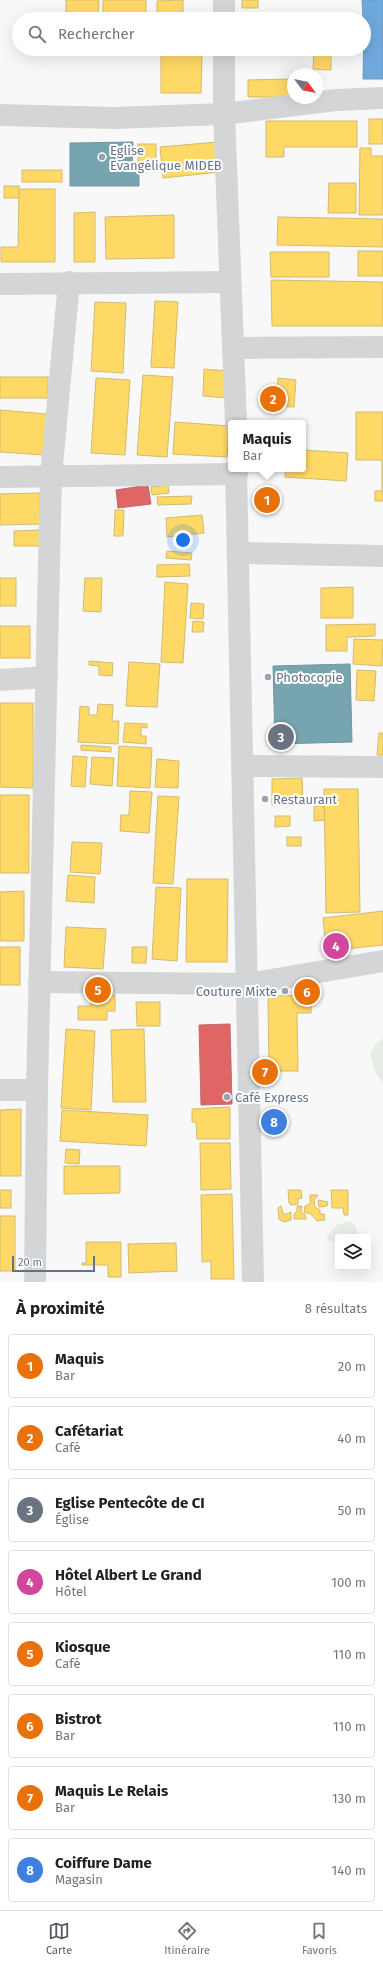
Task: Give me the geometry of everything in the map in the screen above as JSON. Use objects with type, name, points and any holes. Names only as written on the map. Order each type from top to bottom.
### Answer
[{"type":"street","points":[[224,0],[224,12]]},
{"type":"street","points":[[224,56],[224,114],[236,420]]},
{"type":"street","points":[[0,115],[114,118],[224,114],[336,100],[383,98]]},
{"type":"street","points":[[0,284],[69,282],[230,282]]},
{"type":"street","points":[[35,1282],[39,982],[51,476],[69,282]]},
{"type":"street","points":[[234,348],[383,347]]},
{"type":"street","points":[[0,477],[228,471]]},
{"type":"street","points":[[237,472],[252,1282]]},
{"type":"street","points":[[238,553],[383,556]]},
{"type":"street","points":[[0,680],[47,677]]},
{"type":"street","points":[[243,766],[383,767]]},
{"type":"street","points":[[39,982],[247,984],[383,961]]},
{"type":"street","points":[[0,1090],[37,1090]]},
{"type":"shaded area","points":[[383,1038],[383,1083],[375,1072],[370,1054],[375,1045]]},
{"type":"shaded area","points":[[349,1221],[355,1224],[358,1234],[335,1234],[335,1243],[329,1241],[327,1236],[339,1223],[342,1224]]},
{"type":"building: Logements","points":[[66,0],[99,0],[98,12],[66,12]]},
{"type":"building: Logements","points":[[103,0],[146,0],[146,12],[103,12]]},
{"type":"building: Logements","points":[[183,0],[183,12],[157,12],[157,1]]},
{"type":"building: Logements","points":[[242,0],[258,0],[258,8],[242,8]]},
{"type":"building: Logements","points":[[161,56],[202,56],[201,93],[161,93]]},
{"type":"building: Logements","points":[[314,56],[331,56],[331,70],[313,68]]},
{"type":"building: Logements","points":[[287,79],[287,97],[248,97],[248,80]]},
{"type":"building: Logements","points":[[369,119],[383,119],[383,144],[369,144]]},
{"type":"building: Logements","points":[[266,121],[357,121],[357,147],[284,147],[284,157],[266,157]]},
{"type":"building: Logements","points":[[217,142],[220,172],[163,178],[160,147]]},
{"type":"building: Logements","points":[[138,144],[156,144],[156,166],[138,166]]},
{"type":"building: Logements","points":[[360,148],[371,148],[371,156],[383,156],[383,215],[359,215]]},
{"type":"building: Logements","points":[[22,170],[62,170],[62,182],[22,182]]},
{"type":"building: Logements","points":[[329,183],[356,183],[356,213],[328,213]]},
{"type":"building: Logements","points":[[4,186],[19,186],[19,198],[4,198]]},
{"type":"building: Logements","points":[[19,189],[55,189],[55,262],[1,262],[1,247],[18,247]]},
{"type":"building: Logements","points":[[95,212],[95,262],[74,262],[74,213]]},
{"type":"building: Logements","points":[[174,215],[174,258],[106,259],[105,217]]},
{"type":"building: Logements","points":[[278,217],[383,219],[383,247],[277,245]]},
{"type":"building: Logements","points":[[358,251],[383,251],[383,276],[358,276]]},
{"type":"building: Logements","points":[[270,252],[329,252],[329,277],[271,277]]},
{"type":"building: Logements","points":[[271,280],[383,282],[383,326],[272,326]]},
{"type":"building: Logements","points":[[155,301],[178,302],[174,368],[151,367]]},
{"type":"building: Logements","points":[[95,302],[126,303],[123,373],[91,371]]},
{"type":"building: Logements","points":[[204,369],[228,371],[227,398],[203,396]]},
{"type":"building: Logements","points":[[143,375],[173,377],[167,457],[137,455]]},
{"type":"building: Logements","points":[[0,377],[48,377],[48,398],[0,398]]},
{"type":"building: Logements","points":[[96,378],[130,380],[125,455],[91,453]]},
{"type":"building: Logements","points":[[278,378],[296,380],[294,407],[276,406]]},
{"type":"building: Logements","points":[[0,410],[47,414],[45,455],[0,452]]},
{"type":"building: Logements","points":[[356,412],[383,412],[383,501],[375,501],[375,491],[382,491],[382,460],[356,460]]},
{"type":"building: Logements","points":[[175,422],[228,426],[227,457],[173,454]]},
{"type":"building: Logements","points":[[306,450],[348,453],[346,481],[285,477],[286,472],[306,472]]},
{"type":"building: Logements","points":[[168,485],[169,493],[152,495],[151,487]]},
{"type":"building: Logements","points":[[40,493],[40,524],[0,525],[0,494]]},
{"type":"building: Logements","points":[[192,496],[191,504],[158,505],[157,497]]},
{"type":"building: Logements","points":[[115,510],[124,510],[123,536],[114,536]]},
{"type":"building: Logements","points":[[202,515],[204,533],[167,537],[166,518]]},
{"type":"building: Logements","points":[[41,530],[41,546],[14,546],[14,531]]},
{"type":"building: Logements","points":[[167,551],[192,553],[191,560],[166,558]]},
{"type":"building: Logements","points":[[189,564],[190,576],[157,577],[157,565]]},
{"type":"building: Logements","points":[[0,578],[16,578],[16,606],[0,606]]},
{"type":"building: Logements","points":[[85,578],[102,578],[101,612],[83,611]]},
{"type":"building: Logements","points":[[165,582],[188,584],[183,663],[161,662]]},
{"type":"building: Logements","points":[[353,587],[353,618],[321,618],[321,588]]},
{"type":"building: Logements","points":[[191,603],[204,604],[203,619],[190,618]]},
{"type":"building: Logements","points":[[193,621],[204,622],[203,632],[192,632]]},
{"type":"building: Logements","points":[[375,624],[375,636],[347,637],[347,651],[326,651],[326,625]]},
{"type":"building: Logements","points":[[0,626],[30,626],[30,658],[0,658]]},
{"type":"building: Logements","points":[[354,639],[383,640],[382,666],[353,664]]},
{"type":"building: Logements","points":[[89,661],[113,663],[112,676],[99,675],[99,666],[89,665]]},
{"type":"building: Logements","points":[[129,662],[160,664],[157,707],[126,706]]},
{"type":"building: Logements","points":[[357,670],[376,671],[374,701],[356,700]]},
{"type":"building: Logements","points":[[0,703],[33,703],[33,788],[0,787]]},
{"type":"building: Logements","points":[[98,704],[113,705],[112,721],[119,721],[118,744],[78,742],[80,706],[89,707],[89,715],[97,715]]},
{"type":"building: Logements","points":[[125,723],[147,724],[147,728],[141,727],[141,736],[146,736],[146,744],[123,742]]},
{"type":"building: Logements","points":[[379,733],[383,733],[383,755],[377,755]]},
{"type":"building: Logements","points":[[81,745],[111,747],[111,752],[81,750]]},
{"type":"building: Logements","points":[[119,746],[152,748],[150,788],[117,786]]},
{"type":"building: Logements","points":[[73,756],[87,757],[85,787],[71,786]]},
{"type":"building: Logements","points":[[92,757],[114,758],[112,786],[90,784]]},
{"type":"building: Logements","points":[[157,759],[179,761],[178,788],[155,787]]},
{"type":"building: Logements","points":[[302,778],[303,805],[272,805],[272,779]]},
{"type":"building: Logements","points":[[324,789],[358,789],[360,912],[326,913]]},
{"type":"building: Logements","points":[[130,791],[152,792],[149,833],[120,831],[121,815],[129,815]]},
{"type":"building: Logements","points":[[0,795],[29,795],[29,873],[0,873]]},
{"type":"building: Logements","points":[[158,796],[179,797],[173,884],[153,883]]},
{"type":"building: Logements","points":[[314,806],[324,806],[325,820],[314,821]]},
{"type":"building: Logements","points":[[275,816],[290,816],[290,826],[275,827]]},
{"type":"building: Logements","points":[[287,837],[301,837],[301,846],[287,846]]},
{"type":"building: Logements","points":[[72,842],[102,843],[100,874],[70,872]]},
{"type":"building: Logements","points":[[68,875],[95,877],[94,903],[66,901]]},
{"type":"building: Logements","points":[[187,879],[228,879],[227,962],[186,962]]},
{"type":"building: Logements","points":[[156,887],[181,888],[177,961],[152,959]]},
{"type":"building: Logements","points":[[24,891],[24,941],[0,941],[0,892]]},
{"type":"building: Logements","points":[[383,911],[383,945],[326,951],[323,918]]},
{"type":"building: Logements","points":[[66,927],[106,929],[103,969],[64,967]]},
{"type":"building: Logements","points":[[0,947],[20,947],[20,985],[0,985]]},
{"type":"building: Logements","points":[[132,947],[147,947],[146,963],[132,963]]},
{"type":"building: Logements","points":[[115,995],[115,1011],[107,1011],[107,1020],[78,1020],[78,1006],[91,1006],[91,996]]},
{"type":"building: Logements","points":[[311,995],[311,1013],[297,1013],[298,1071],[269,1071],[268,996]]},
{"type":"building: Logements","points":[[136,1002],[160,1002],[160,1026],[137,1026]]},
{"type":"building: Logements","points":[[66,1029],[95,1031],[91,1110],[61,1108]]},
{"type":"building: Logements","points":[[144,1029],[146,1102],[113,1102],[111,1030]]},
{"type":"building: Logements","points":[[230,1107],[230,1139],[197,1139],[196,1122],[192,1122],[192,1109]]},
{"type":"building: Logements","points":[[21,1109],[21,1176],[0,1176],[0,1110]]},
{"type":"building: Logements","points":[[62,1110],[148,1115],[146,1146],[60,1141]]},
{"type":"building: Logements","points":[[200,1143],[230,1143],[231,1189],[201,1190]]},
{"type":"building: Logements","points":[[66,1149],[80,1150],[79,1164],[65,1163]]},
{"type":"building: Logements","points":[[64,1166],[120,1166],[120,1193],[64,1194]]},
{"type":"building: Logements","points":[[0,1190],[11,1190],[11,1208],[0,1208]]},
{"type":"building: Logements","points":[[288,1190],[301,1190],[302,1198],[298,1199],[298,1204],[291,1205],[289,1203]]},
{"type":"building: Logements","points":[[331,1190],[348,1190],[348,1215],[344,1215],[343,1208],[332,1208]]},
{"type":"building: Logements","points":[[232,1194],[234,1279],[211,1279],[211,1261],[202,1262],[201,1195]]},
{"type":"building: Logements","points":[[310,1195],[318,1195],[314,1200],[315,1207],[320,1210],[320,1214],[324,1214],[325,1220],[317,1221],[311,1214],[304,1212],[305,1206],[310,1204]]},
{"type":"building: Logements","points":[[318,1200],[328,1202],[327,1206],[319,1207]]},
{"type":"building: Logements","points":[[281,1206],[284,1215],[291,1212],[291,1220],[284,1222],[279,1219],[278,1208]]},
{"type":"building: Logements","points":[[297,1206],[302,1206],[301,1213],[305,1214],[306,1219],[294,1219]]},
{"type":"building: Logements","points":[[0,1216],[15,1216],[15,1271],[0,1271]]},
{"type":"building: Logements","points":[[86,1242],[121,1242],[121,1277],[108,1277],[108,1265],[82,1265],[82,1263],[86,1263]]},
{"type":"building: Logements","points":[[176,1243],[177,1271],[129,1273],[128,1244]]},
{"type":"building: Commerces","points":[[148,485],[151,504],[118,508],[116,490]]},
{"type":"building: Commerces","points":[[230,1024],[232,1104],[201,1105],[199,1025]]},
{"type":"building: Écoles","points":[[362,0],[383,0],[383,79],[363,79],[363,56],[371,56],[371,12],[363,12]]},
{"type":"building: Public","points":[[133,142],[132,171],[139,171],[139,186],[70,186],[70,143]]},
{"type":"building: Public","points":[[350,664],[352,742],[275,744],[273,666]]},
{"type":"place","name":"Eglise Evangélique MIDEB","points":[[102,157]]},
{"type":"place","name":"Cafétariat","points":[[273,399]]},
{"type":"place","name":"Maquis","points":[[267,500]]},
{"type":"place","name":"Photocopie","points":[[268,677]]},
{"type":"place","name":"Eglise Pentecôte de CI","points":[[281,737]]},
{"type":"place","name":"Restaurant","points":[[265,799]]},
{"type":"place","name":"Hôtel Albert Le Grand","points":[[336,946]]},
{"type":"place","name":"Kiosque","points":[[98,990]]},
{"type":"place","name":"Couture Mixte","points":[[285,991]]},
{"type":"place","name":"Bistrot","points":[[307,992]]},
{"type":"place","name":"Maquis Le Relais","points":[[265,1072]]},
{"type":"place","name":"Café Express","points":[[227,1097]]},
{"type":"place","name":"Coiffure Dame","points":[[274,1122]]}]
